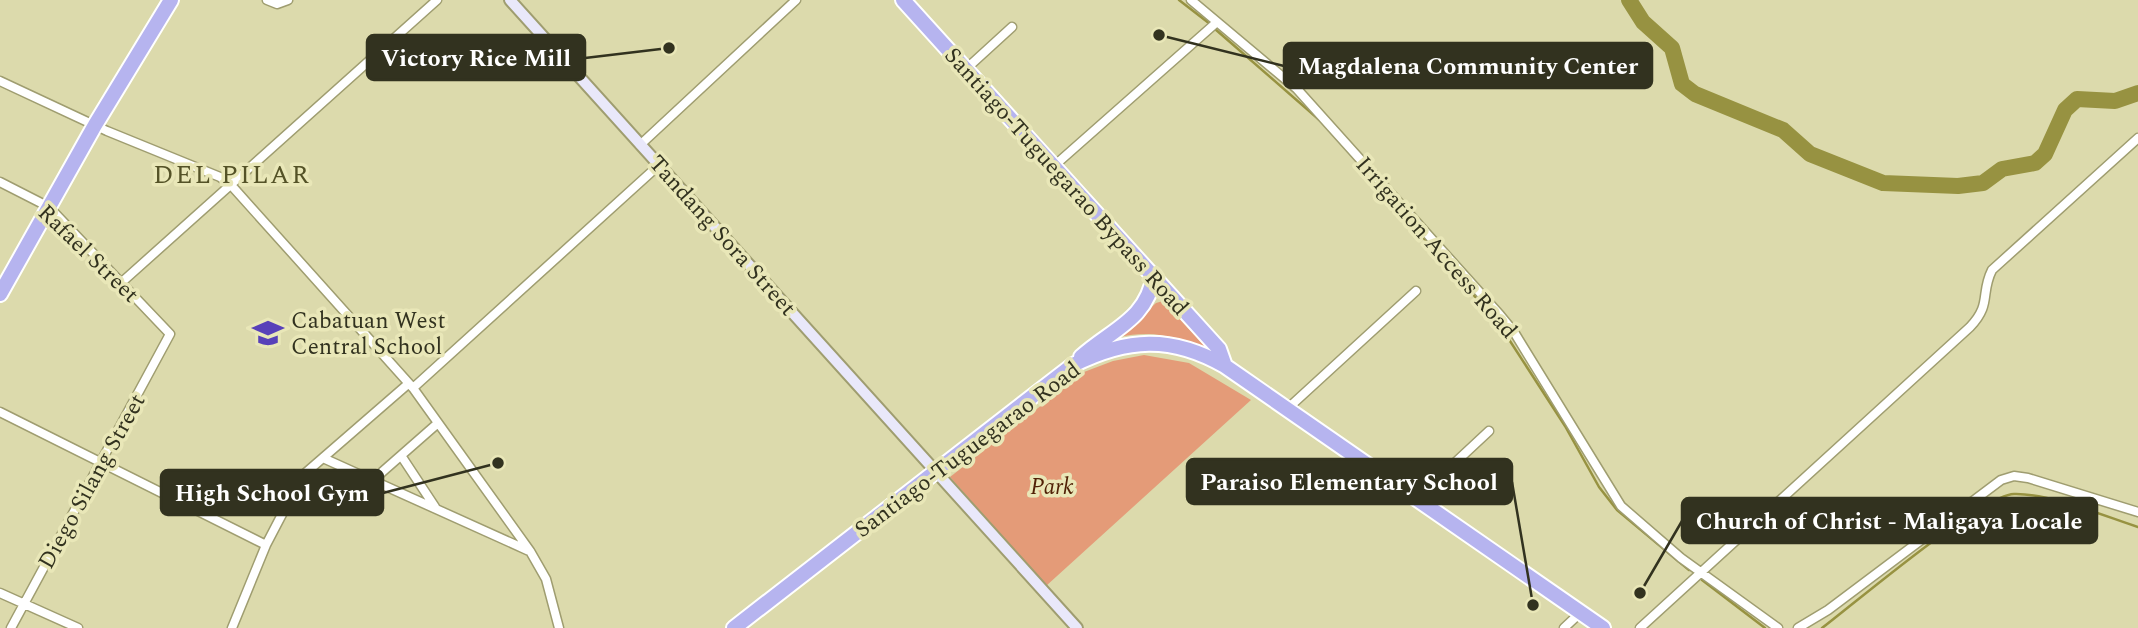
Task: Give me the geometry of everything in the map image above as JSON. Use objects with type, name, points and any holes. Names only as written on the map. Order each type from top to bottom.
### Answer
[{"type":"highway","points":[[0,294],[95,125],[171,0]]},
{"type":"highway","name":"Santiago-Tuguegarao Bypass Road","points":[[904,0],[1219,349],[1225,366]]},
{"type":"highway","points":[[1073,365],[1144,307],[1150,295],[1154,275]]},
{"type":"highway","name":"Santiago-Tuguegarao Road","points":[[734,628],[1073,365],[1110,349],[1148,343],[1184,348],[1225,366],[1603,628]]},
{"type":"street","points":[[267,0],[277,4],[288,0]]},
{"type":"street","points":[[122,282],[437,0]]},
{"type":"street","name":"Tandang Sora Street","points":[[510,0],[1077,628]]},
{"type":"street","points":[[640,145],[796,0]]},
{"type":"street","name":"Irrigation Access Road","points":[[1191,0],[1297,89],[1514,332],[1621,506],[1700,571],[1778,628]]},
{"type":"street","points":[[1054,166],[1217,22]]},
{"type":"street","points":[[966,69],[1012,27]]},
{"type":"street","points":[[1297,89],[1336,55]]},
{"type":"street","points":[[0,81],[95,125],[220,177],[230,185],[411,386],[530,551],[546,579],[559,628]]},
{"type":"street","points":[[1640,628],[1970,327],[1982,314],[1987,279],[1992,270],[2138,138]]},
{"type":"street","points":[[232,628],[266,545],[302,476],[411,386],[659,165]]},
{"type":"street","name":"Rafael Street","points":[[0,182],[50,207],[170,334]]},
{"type":"street","points":[[1286,410],[1416,291]]},
{"type":"street","name":"Diego Silang Street","points":[[11,628],[170,334]]},
{"type":"street","points":[[0,412],[266,545]]},
{"type":"street","points":[[373,480],[438,423]]},
{"type":"street","points":[[1416,499],[1489,430]]},
{"type":"street","points":[[402,457],[435,507]]},
{"type":"street","points":[[323,458],[530,551]]},
{"type":"street","points":[[1798,628],[1828,610],[2001,480],[2014,476],[2028,478],[2138,512]]},
{"type":"street","points":[[0,593],[78,628]]},
{"type":"street","points":[[1564,628],[1580,613]]},
{"type":"green space","points":[[1163,301],[1212,354],[1167,336],[1144,334],[1119,337],[1156,303]]},
{"type":"green space","name":"Park","points":[[1144,355],[1189,363],[1251,400],[1046,586],[950,477],[1084,372],[1113,361]]},
{"type":"waterway","points":[[1179,0],[1210,24]]},
{"type":"waterway","points":[[1629,0],[1643,22],[1672,48],[1682,84],[1695,94],[1783,130],[1810,154],[1883,183],[1958,186],[1983,183],[2002,169],[2035,163],[2045,154],[2065,110],[2077,99],[2115,101],[2138,93]]},
{"type":"waterway","points":[[1215,29],[1324,124]]},
{"type":"waterway","points":[[1365,171],[1499,324],[1565,426],[1599,487],[1617,510],[1689,570]]},
{"type":"waterway","points":[[1822,628],[1948,530],[1998,499],[2014,494],[2043,497],[2138,527]]},
{"type":"waterway","points":[[1702,580],[1765,628]]},
{"type":"place","name":"Magdalena Community Center","points":[[1159,35]]},
{"type":"place","name":"Victory Rice Mill","points":[[669,48]]},
{"type":"place","name":"Cabatuan West Central School","points":[[268,333]]},
{"type":"place","name":"High School Gym","points":[[498,463]]},
{"type":"place","name":"Church of Christ - Maligaya Locale","points":[[1640,593]]},
{"type":"place","name":"Paraiso Elementary School","points":[[1533,605]]},
{"type":"district","name":"DEL PILAR","points":[[232,174]]}]
